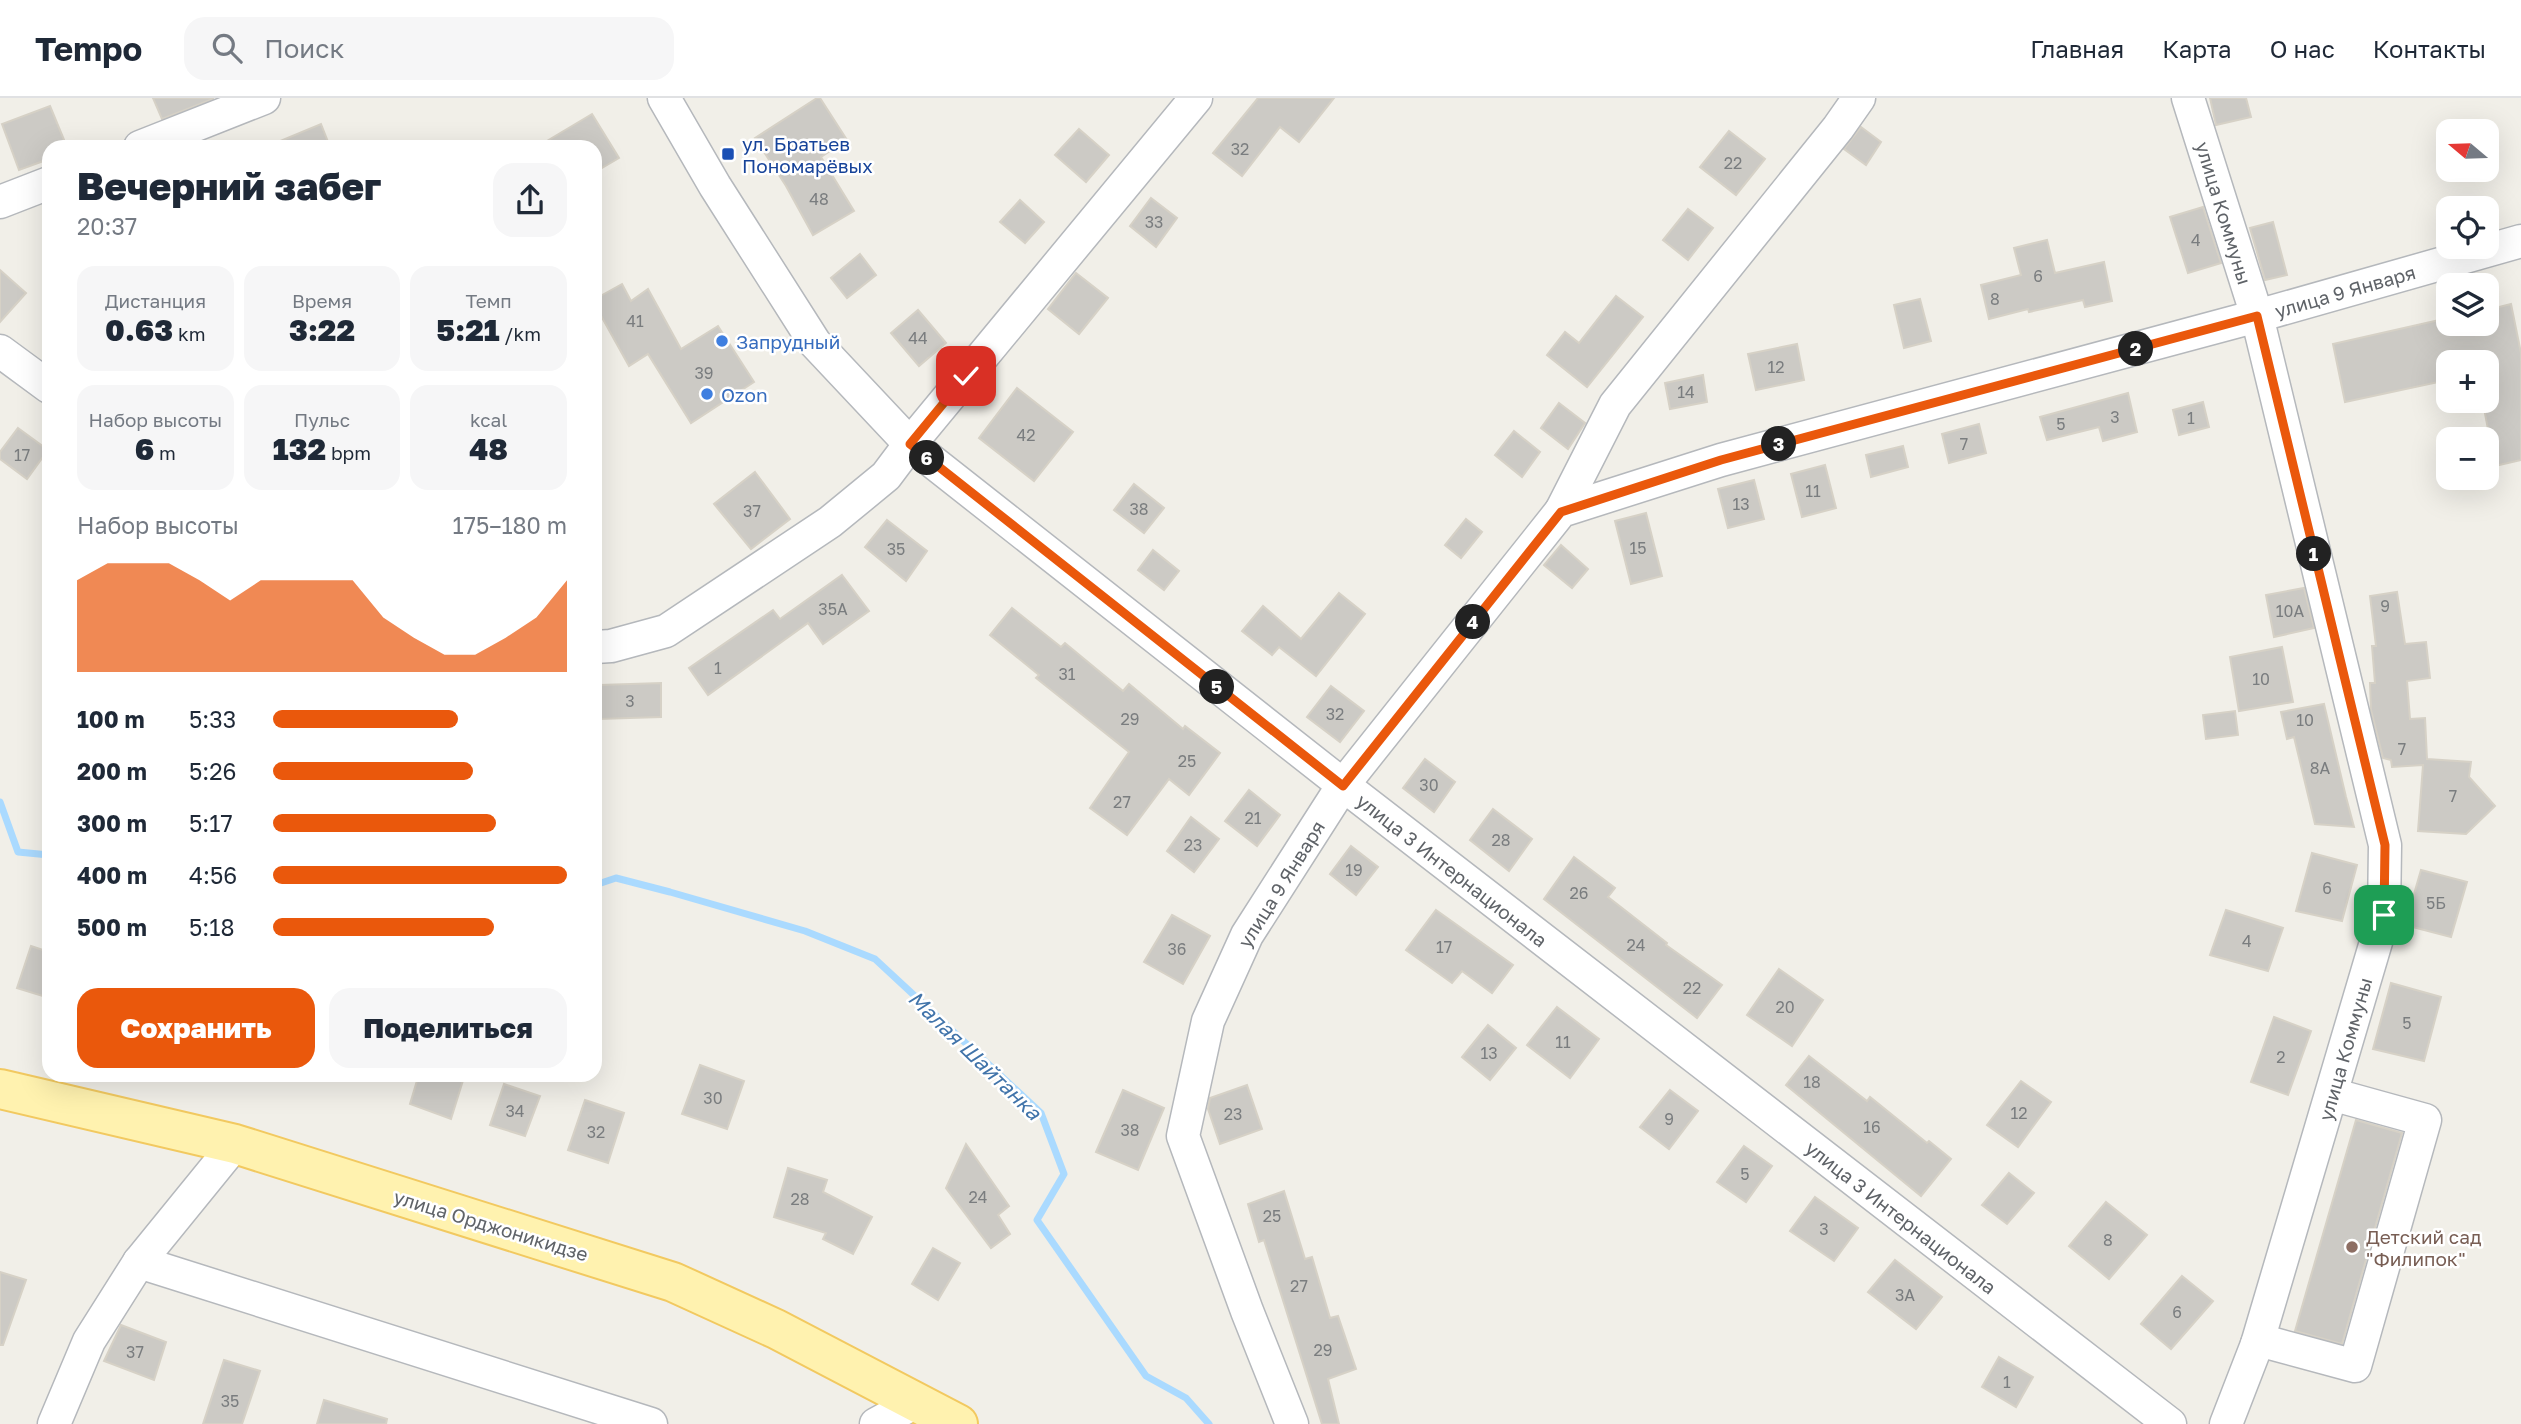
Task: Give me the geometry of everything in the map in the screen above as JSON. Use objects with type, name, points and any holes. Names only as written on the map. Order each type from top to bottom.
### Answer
[{"type":"main road","name":"улица Орджоникидзе","points":[[0,1089],[235,1144],[673,1282],[776,1329],[958,1424]]},
{"type":"street","points":[[158,140],[264,98]]},
{"type":"street","name":"улица 3 Интернационала","points":[[664,98],[715,186],[816,344],[910,444],[1343,786],[2170,1424]]},
{"type":"street","points":[[602,647],[666,631],[830,522],[886,475],[1196,98]]},
{"type":"street","points":[[1561,512],[1615,405],[1838,128],[1859,98]]},
{"type":"street","name":"улица Коммуны","points":[[2188,98],[2257,316],[2385,845],[2384,915],[2257,1344],[2226,1424]]},
{"type":"street","points":[[0,202],[42,186]]},
{"type":"street","name":"улица 9 Января","points":[[1292,1424],[1183,1136],[1208,1021],[1241,947],[1343,786],[1561,512],[1721,460],[2257,316],[2521,241]]},
{"type":"street","points":[[0,351],[42,382]]},
{"type":"street","points":[[2257,1344],[2270,1343],[2355,1366],[2425,1120],[2342,1097],[2332,1097]]},
{"type":"street","points":[[54,1424],[89,1341],[139,1262],[235,1144]]},
{"type":"street","points":[[139,1262],[650,1424]]},
{"type":"street","points":[[876,1424],[918,1401]]},
{"type":"building","points":[[153,98],[213,98],[213,99],[162,119]]},
{"type":"building","points":[[820,98],[847,140],[821,157],[854,211],[813,235],[755,138]]},
{"type":"building","points":[[1258,98],[1334,98],[1299,142],[1280,127],[1242,176],[1213,153]]},
{"type":"building","points":[[2210,98],[2246,98],[2251,117],[2216,125]]},
{"type":"building","points":[[50,106],[64,140],[42,140],[42,162],[19,170],[2,124]]},
{"type":"building","points":[[592,114],[619,158],[602,168],[602,140],[549,140]]},
{"type":"building","points":[[321,124],[327,140],[283,140]]},
{"type":"building","points":[[1861,127],[1881,142],[1866,165],[1844,149]]},
{"type":"building","points":[[1079,129],[1109,155],[1086,182],[1055,155]]},
{"type":"building","points":[[1729,131],[1765,159],[1736,195],[1700,167]]},
{"type":"building","points":[[1151,198],[1177,218],[1156,247],[1130,226]]},
{"type":"building","points":[[1020,200],[1044,222],[1025,243],[1000,222]]},
{"type":"building","points":[[2203,207],[2221,263],[2188,273],[2170,217]]},
{"type":"building","points":[[1688,209],[1713,228],[1688,260],[1663,240]]},
{"type":"building","points":[[2273,222],[2287,275],[2265,280],[2250,228]]},
{"type":"building","points":[[2047,240],[2055,273],[2104,262],[2112,301],[2085,307],[2083,300],[1989,319],[1981,285],[2021,275],[2014,248]]},
{"type":"building","points":[[860,254],[876,275],[847,298],[831,278]]},
{"type":"building","points":[[0,270],[26,293],[0,322]]},
{"type":"building","points":[[1076,273],[1108,298],[1079,334],[1048,309]]},
{"type":"building","points":[[622,284],[631,301],[648,289],[681,349],[718,326],[754,382],[691,423],[648,354],[629,366],[602,318],[602,295]]},
{"type":"building","points":[[1616,296],[1643,317],[1587,387],[1547,355],[1565,332],[1579,343]]},
{"type":"building","points":[[1920,299],[1931,341],[1904,348],[1894,305]]},
{"type":"building","points":[[2511,304],[2521,353],[2521,460],[2499,465],[2499,427],[2488,427],[2485,413],[2499,413],[2499,350],[2436,350],[2436,383],[2345,402],[2333,344],[2436,321],[2436,336],[2499,336],[2499,307]]},
{"type":"building","points":[[918,310],[946,343],[919,366],[891,333]]},
{"type":"building","points":[[1797,344],[1804,380],[1756,390],[1748,354]]},
{"type":"building","points":[[1703,375],[1707,402],[1670,409],[1665,383]]},
{"type":"building","points":[[1017,388],[1073,432],[1034,481],[979,438]]},
{"type":"building","points":[[2128,393],[2137,432],[2103,441],[2099,427],[2047,440],[2040,417]]},
{"type":"building","points":[[2203,402],[2209,427],[2179,435],[2173,410]]},
{"type":"building","points":[[1559,403],[1585,423],[1568,449],[1541,428]]},
{"type":"building","points":[[1979,424],[1986,453],[1949,463],[1942,434]]},
{"type":"building","points":[[18,428],[42,446],[42,458],[27,479],[0,459],[0,452]]},
{"type":"building","points":[[1514,431],[1540,452],[1522,477],[1495,455]]},
{"type":"building","points":[[1903,446],[1908,467],[1871,477],[1866,455]]},
{"type":"building","points":[[1825,465],[1836,508],[1802,517],[1791,474]]},
{"type":"building","points":[[755,472],[790,519],[751,549],[714,504]]},
{"type":"building","points":[[1754,480],[1764,519],[1728,528],[1718,489]]},
{"type":"building","points":[[1134,484],[1164,508],[1144,533],[1114,510]]},
{"type":"building","points":[[1646,513],[1662,576],[1631,584],[1615,521]]},
{"type":"building","points":[[1466,519],[1482,532],[1461,558],[1445,545]]},
{"type":"building","points":[[887,520],[927,551],[906,581],[865,547]]},
{"type":"building","points":[[1561,545],[1588,569],[1572,588],[1544,565]]},
{"type":"building","points":[[1153,550],[1179,571],[1164,590],[1138,570]]},
{"type":"building","points":[[842,575],[869,611],[823,644],[808,623],[708,695],[689,668],[773,610],[780,619]]},
{"type":"building","points":[[2304,588],[2314,628],[2274,637],[2266,595]]},
{"type":"building","points":[[2397,592],[2405,644],[2426,642],[2430,678],[2407,681],[2410,719],[2425,718],[2427,759],[2471,762],[2469,777],[2495,806],[2466,834],[2418,831],[2423,765],[2392,767],[2391,760],[2383,758],[2371,710],[2370,683],[2375,683],[2372,646],[2376,646],[2370,596]]},
{"type":"building","points":[[1339,593],[1365,614],[1316,676],[1279,647],[1272,655],[1242,631],[1263,606],[1301,639]]},
{"type":"building","points":[[1012,608],[1061,647],[1065,643],[1123,691],[1129,684],[1183,729],[1185,726],[1220,753],[1189,795],[1169,779],[1127,835],[1090,808],[1129,752],[1036,678],[1039,675],[990,635]]},
{"type":"building","points":[[2282,647],[2293,702],[2239,711],[2230,657]]},
{"type":"building","points":[[661,683],[661,717],[602,719],[602,685]]},
{"type":"building","points":[[1331,686],[1364,711],[1340,742],[1307,717]]},
{"type":"building","points":[[2324,704],[2354,827],[2315,824],[2294,737],[2287,739],[2281,712]]},
{"type":"building","points":[[2235,711],[2238,735],[2206,739],[2203,715]]},
{"type":"building","points":[[1425,759],[1455,782],[1434,812],[1403,788]]},
{"type":"building","points":[[1249,790],[1280,815],[1257,846],[1225,821]]},
{"type":"building","points":[[1493,809],[1532,839],[1509,871],[1470,840]]},
{"type":"building","points":[[1191,817],[1219,839],[1194,872],[1167,851]]},
{"type":"building","points":[[1351,846],[1378,867],[1356,895],[1330,874]]},
{"type":"building","points":[[2312,853],[2357,865],[2342,921],[2296,911]]},
{"type":"building","points":[[1574,857],[1615,888],[1608,897],[1667,943],[1666,945],[1722,985],[1697,1018],[1544,899]]},
{"type":"building","points":[[2421,870],[2467,882],[2451,937],[2405,925]]},
{"type":"building","points":[[1436,910],[1513,965],[1492,993],[1462,971],[1452,983],[1406,950]]},
{"type":"building","points":[[2226,910],[2283,928],[2268,971],[2210,955]]},
{"type":"building","points":[[1172,915],[1210,936],[1183,984],[1144,962]]},
{"type":"building","points":[[31,946],[42,950],[42,996],[17,988]]},
{"type":"building","points":[[1779,969],[1823,1000],[1792,1046],[1747,1015]]},
{"type":"building","points":[[2391,983],[2441,997],[2424,1061],[2373,1049]]},
{"type":"building","points":[[1557,1007],[1599,1039],[1570,1078],[1527,1045]]},
{"type":"building","points":[[2274,1017],[2311,1031],[2288,1095],[2251,1082]]},
{"type":"building","points":[[1488,1025],[1516,1048],[1490,1080],[1462,1057]]},
{"type":"building","points":[[1809,1056],[1867,1101],[1870,1097],[1951,1159],[1921,1196],[1786,1085]]},
{"type":"building","points":[[700,1065],[744,1081],[727,1129],[682,1114]]},
{"type":"building","points":[[2021,1081],[2051,1102],[2018,1147],[1987,1125]]},
{"type":"building","points":[[417,1082],[463,1082],[451,1119],[410,1104]]},
{"type":"building","points":[[504,1084],[540,1096],[525,1136],[490,1125]]},
{"type":"building","points":[[1247,1085],[1262,1129],[1220,1144],[1208,1109],[1210,1098]]},
{"type":"building","points":[[1123,1090],[1164,1108],[1138,1170],[1096,1152]]},
{"type":"building","points":[[1670,1090],[1698,1111],[1669,1149],[1640,1127]]},
{"type":"building","points":[[585,1100],[624,1113],[608,1163],[568,1150]]},
{"type":"building","points":[[2356,1120],[2402,1133],[2342,1344],[2295,1331]]},
{"type":"building","points":[[966,1144],[1009,1206],[998,1215],[1010,1234],[991,1248],[946,1188]]},
{"type":"building","points":[[1744,1146],[1772,1166],[1746,1202],[1717,1182]]},
{"type":"building","points":[[788,1168],[827,1180],[823,1192],[872,1217],[853,1254],[823,1239],[826,1233],[774,1217]]},
{"type":"building","points":[[2009,1173],[2034,1193],[2007,1224],[1982,1205]]},
{"type":"building","points":[[1284,1191],[1305,1259],[1312,1257],[1330,1318],[1338,1316],[1356,1369],[1328,1379],[1339,1424],[1322,1424],[1264,1240],[1259,1242],[1248,1204]]},
{"type":"building","points":[[1815,1197],[1858,1228],[1834,1261],[1790,1231]]},
{"type":"building","points":[[2106,1202],[2147,1235],[2109,1279],[2069,1246]]},
{"type":"building","points":[[933,1248],[960,1263],[938,1300],[912,1284]]},
{"type":"building","points":[[1895,1260],[1942,1297],[1916,1329],[1868,1292]]},
{"type":"building","points":[[0,1272],[26,1280],[3,1345],[0,1345]]},
{"type":"building","points":[[2182,1276],[2213,1301],[2171,1349],[2141,1324]]},
{"type":"building","points":[[121,1325],[166,1342],[154,1380],[104,1361]]},
{"type":"building","points":[[1999,1357],[2033,1377],[2016,1407],[1982,1387]]},
{"type":"building","points":[[224,1360],[260,1371],[242,1424],[203,1424]]},
{"type":"building","points":[[324,1400],[387,1419],[386,1424],[317,1424]]},
{"type":"waterway","name":"Малая Шайтанка","points":[[0,802],[18,852],[42,854]]},
{"type":"waterway","name":"Малая Шайтанка","points":[[602,883],[616,878],[670,892],[805,931],[875,959],[1041,1113],[1064,1174],[1037,1220],[1146,1376],[1186,1398],[1209,1424]]},
{"type":"place","name":"ул. Братьев Пономарёвых","points":[[728,154]]},
{"type":"place","name":"Запрудный","points":[[722,341]]},
{"type":"place","name":"Ozon","points":[[707,394]]},
{"type":"place","name":"Детский сад \"Филипок\"","points":[[2352,1247]]},
{"type":"route","points":[[966,376],[910,444],[1343,786],[1561,512],[1721,460],[2257,316],[2385,845],[2384,915]]}]
